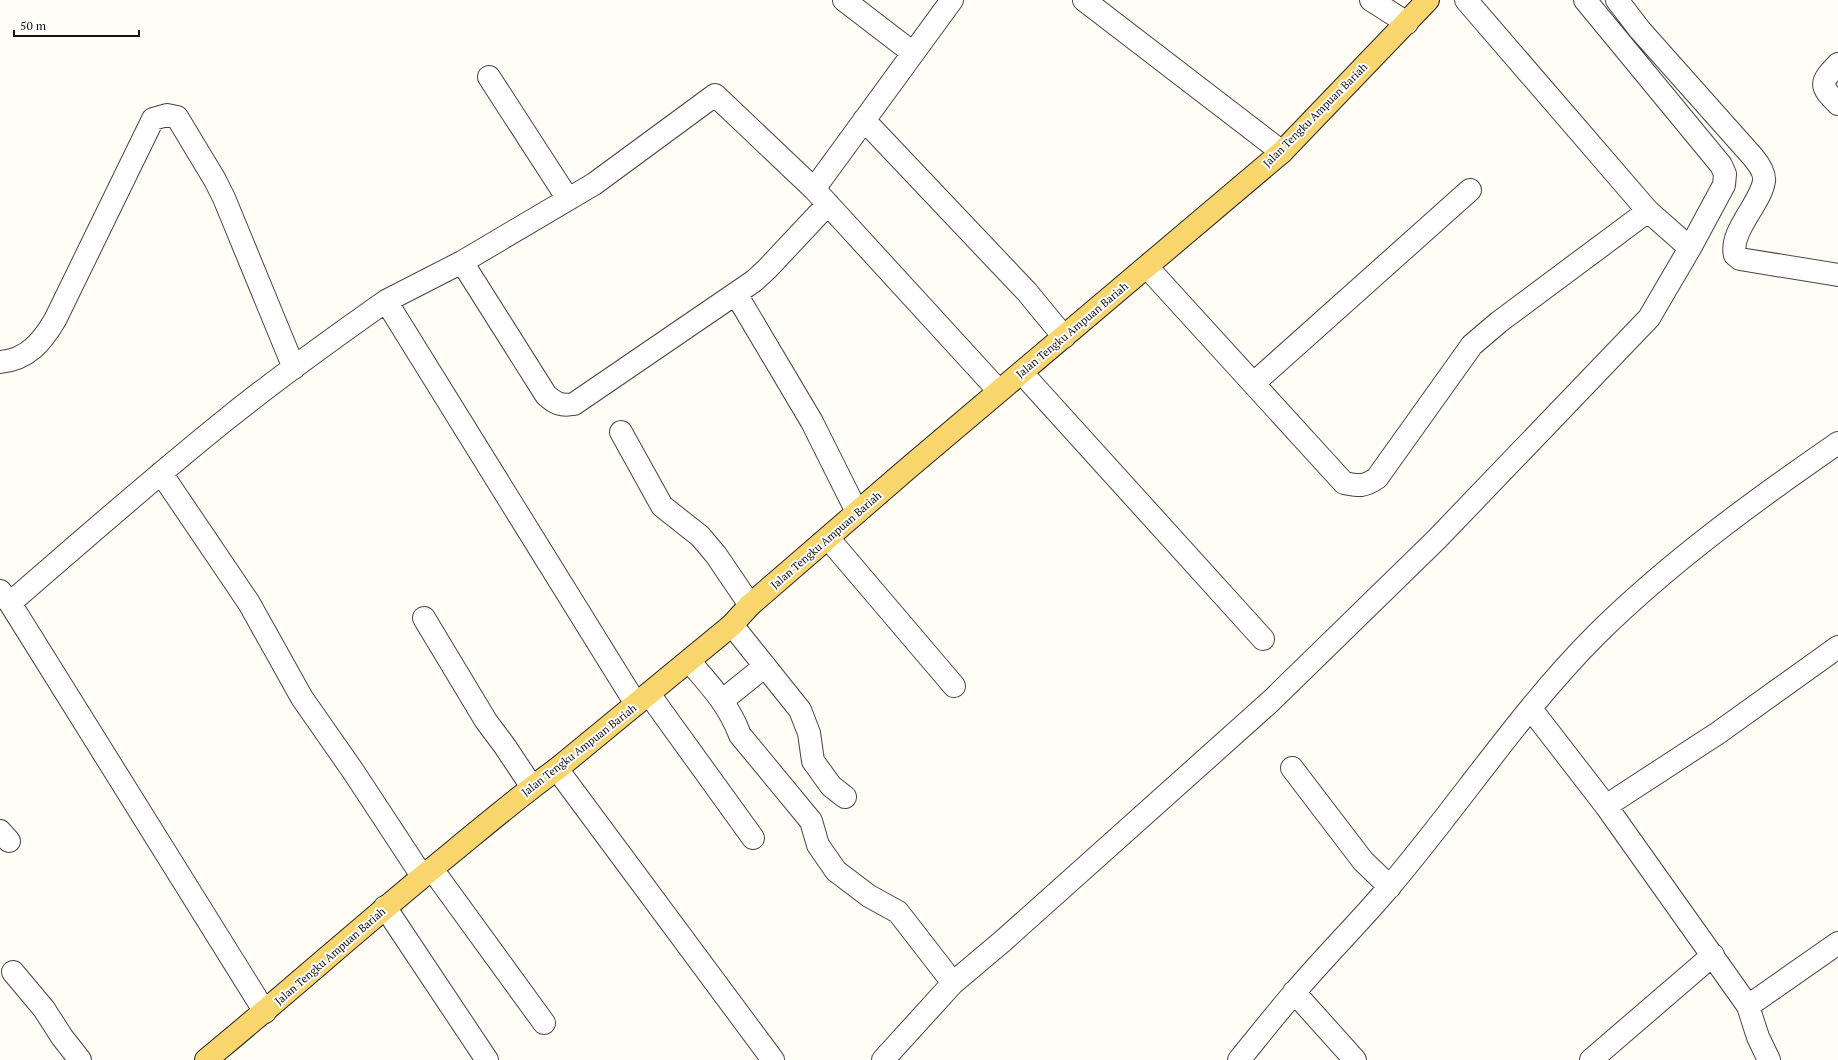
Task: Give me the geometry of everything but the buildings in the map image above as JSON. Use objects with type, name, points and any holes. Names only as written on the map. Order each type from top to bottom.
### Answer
[{"type":"main road","name":"Jalan Tengku Ampuan Bariah","points":[[206,1060],[265,1012],[385,907],[532,787],[558,769],[732,625],[750,606],[857,512],[1282,152],[1428,0]]},
{"type":"street","points":[[844,0],[913,53]]},
{"type":"street","points":[[462,262],[546,395],[553,402],[562,406],[574,404],[736,294],[768,269],[821,196],[864,120],[952,0]]},
{"type":"street","points":[[1084,0],[1282,152]]},
{"type":"street","points":[[1371,0],[1407,23]]},
{"type":"street","points":[[1466,0],[1648,211],[1690,248]]},
{"type":"street","points":[[883,1060],[954,983],[1004,940],[1271,700],[1437,540],[1649,318],[1690,248],[1724,185],[1725,174],[1721,165],[1585,0]]},
{"type":"street","points":[[1617,0],[1640,30],[1753,156],[1763,176],[1764,182],[1734,242],[1735,254],[1740,258],[1838,275]]},
{"type":"street","points":[[1838,64],[1824,79],[1823,84],[1825,92],[1838,104]]},
{"type":"street","points":[[489,77],[568,199]]},
{"type":"street","points":[[265,1012],[5,597],[229,418],[294,368],[386,301],[462,262],[611,173],[715,94],[821,196],[1000,391]]},
{"type":"street","points":[[1672,105],[1698,96]]},
{"type":"street","points":[[0,362],[9,361],[24,356],[45,336],[55,320],[153,120],[167,115],[177,116],[215,180],[294,368]]},
{"type":"street","points":[[864,120],[1027,292],[1064,337]]},
{"type":"street","points":[[1254,382],[1470,190]]},
{"type":"street","points":[[1147,266],[1254,382],[1344,483],[1366,485],[1377,478],[1472,345],[1498,322],[1648,211]]},
{"type":"street","points":[[736,294],[812,422],[857,512]]},
{"type":"street","points":[[386,301],[643,699],[753,838]]},
{"type":"street","points":[[1022,372],[1263,639]]},
{"type":"street","points":[[621,432],[662,506],[700,536],[716,555],[750,606]]},
{"type":"street","points":[[1239,1060],[1294,992],[1390,887],[1551,682],[1636,596],[1757,499],[1838,443]]},
{"type":"street","points":[[161,473],[249,603],[302,698],[427,873],[544,1024]]},
{"type":"street","points":[[828,538],[954,686]]},
{"type":"street","points":[[424,618],[486,721],[532,787]]},
{"type":"street","points":[[732,625],[800,710],[809,733],[813,761],[831,786],[845,797]]},
{"type":"street","points":[[1606,806],[1718,733],[1838,647]]},
{"type":"street","points":[[689,661],[723,700],[740,735],[811,821],[818,845],[836,871],[869,896],[898,912],[954,983]]},
{"type":"street","points":[[723,700],[765,666]]},
{"type":"street","points":[[1531,709],[1606,806],[1748,1006],[1758,1037],[1769,1060]]},
{"type":"street","points":[[1292,768],[1362,861],[1390,887]]},
{"type":"street","points":[[558,769],[773,1060]]},
{"type":"street","points":[[385,907],[487,1060]]},
{"type":"street","points":[[1748,1006],[1838,943]]},
{"type":"street","points":[[1591,1060],[1713,955]]},
{"type":"street","points":[[13,972],[44,1009],[62,1037],[80,1060]]},
{"type":"street","points":[[1294,992],[1355,1060]]}]
